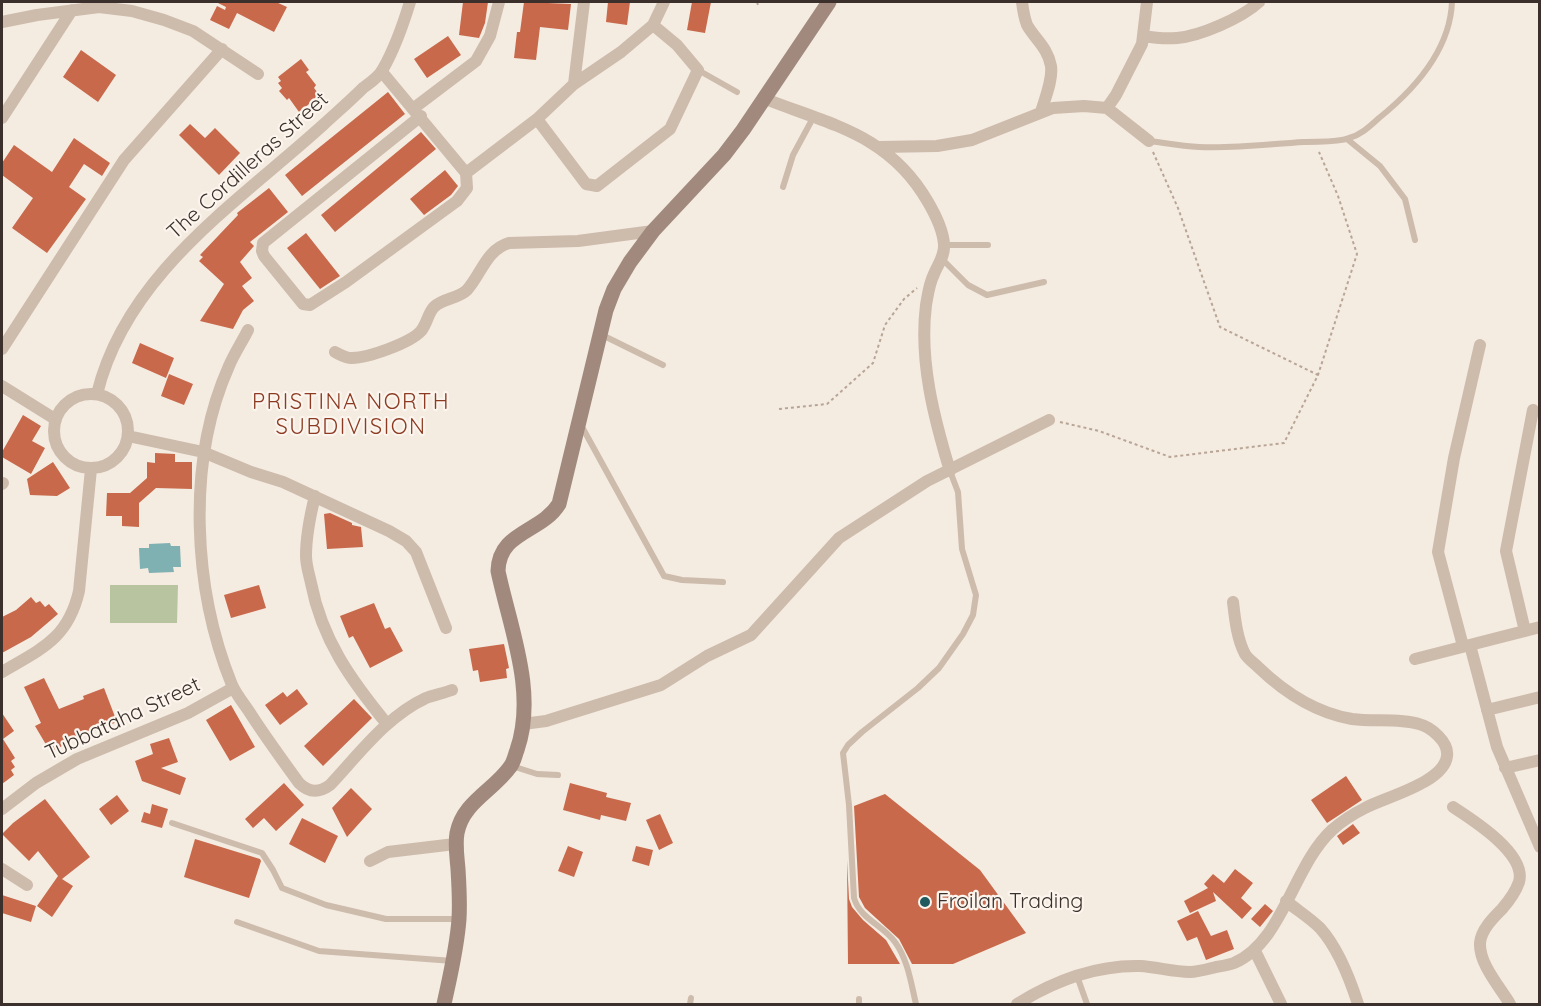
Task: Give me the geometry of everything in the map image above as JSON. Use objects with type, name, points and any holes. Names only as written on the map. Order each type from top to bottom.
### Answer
[{"type":"street","name":"The Cordilleras Street","points":[[97,394],[102,372],[122,331],[144,296],[184,247],[232,202],[382,72],[402,30],[410,2]]},
{"type":"street","points":[[382,72],[417,112],[466,173],[466,188],[457,201],[315,303],[307,305],[300,301],[264,256],[263,243],[417,112],[477,61],[490,36],[499,2]]},
{"type":"street","points":[[574,84],[584,2]]},
{"type":"street","points":[[466,173],[537,119],[574,84],[621,52],[652,25],[664,2]]},
{"type":"street","points":[[444,1005],[459,919],[455,844],[462,815],[511,766],[523,724],[521,673],[498,571],[498,559],[510,542],[546,518],[559,504],[606,310],[614,289],[630,262],[653,231],[724,155],[829,2]]},
{"type":"street","points":[[1022,2],[1028,26],[1047,53],[1051,65],[1041,112]]},
{"type":"street","points":[[1138,2],[1144,16]]},
{"type":"street","points":[[1107,108],[1132,64],[1143,36],[1144,16],[1148,2]]},
{"type":"street","points":[[1143,36],[1163,39],[1195,34],[1246,12],[1259,2]]},
{"type":"street","points":[[2,22],[99,7],[132,11],[193,31],[258,74]]},
{"type":"street","points":[[2,118],[72,10]]},
{"type":"street","points":[[537,119],[586,184],[597,186],[670,129],[698,70],[677,45],[652,25]]},
{"type":"street","points":[[2,349],[124,160],[222,49]]},
{"type":"street","points":[[763,98],[863,136],[904,167],[920,188],[932,210],[944,245],[942,259],[933,275],[928,292],[925,312],[927,365],[932,407],[950,471]]},
{"type":"street","points":[[879,147],[938,146],[972,140],[1041,112],[1064,106],[1107,108],[1149,141]]},
{"type":"street","points":[[335,352],[349,358],[360,357],[381,351],[414,336],[422,330],[434,307],[466,291],[493,250],[502,245],[578,241],[653,231]]},
{"type":"street","points":[[249,330],[229,366],[218,396],[203,452],[200,515],[202,566],[214,631],[233,688],[299,783],[304,789],[314,792],[330,785],[387,724],[426,699],[452,690]]},
{"type":"street","points":[[1480,345],[1454,458],[1438,552],[1505,768],[1539,847]]},
{"type":"street","points":[[2,386],[55,419]]},
{"type":"street","points":[[88,393],[97,394],[114,402],[121,409],[128,427],[128,436],[126,445],[116,460],[108,465],[91,469],[69,462],[60,453],[53,430],[59,411],[71,399],[88,393]]},
{"type":"street","points":[[1525,631],[1506,551],[1533,410]]},
{"type":"street","points":[[523,724],[556,718],[661,685],[707,656],[751,636],[839,537],[927,481],[1049,420]]},
{"type":"street","points":[[128,436],[203,452],[315,496],[406,541],[416,552],[446,628]]},
{"type":"street","points":[[2,672],[57,636],[75,608],[79,591],[91,469]]},
{"type":"street","points":[[315,496],[309,520],[306,558],[315,605],[331,647],[359,690],[387,724]]},
{"type":"street","points":[[1017,1005],[1037,992],[1077,976],[1109,967],[1141,966],[1192,972],[1233,964],[1255,951],[1267,937],[1315,851],[1330,832],[1367,807],[1416,787],[1444,766],[1448,755],[1438,735],[1427,726],[1335,715],[1284,689],[1246,655],[1235,624],[1233,602]]},
{"type":"street","points":[[1414,659],[1539,627]]},
{"type":"street","name":"Tubbataha Street","points":[[2,809],[36,783],[77,759],[188,713],[233,688]]},
{"type":"street","points":[[1487,710],[1539,697]]},
{"type":"street","points":[[1505,768],[1539,760]]},
{"type":"street","points":[[1453,807],[1479,824],[1508,851],[1515,858],[1519,869],[1519,881],[1508,902],[1484,931],[1480,942],[1482,955],[1510,1005]]},
{"type":"street","points":[[370,861],[388,852],[455,844]]},
{"type":"street","points":[[2,869],[27,885]]},
{"type":"street","points":[[1286,901],[1320,928],[1340,961],[1358,1005]]},
{"type":"street","points":[[1255,951],[1281,1005]]},
{"type":"lane","points":[[1149,141],[1197,147],[1230,147],[1347,139],[1366,129],[1416,85],[1437,54],[1452,2]]},
{"type":"lane","points":[[698,70],[737,92]]},
{"type":"lane","points":[[783,186],[793,155],[813,118]]},
{"type":"lane","points":[[1347,139],[1380,166],[1405,199],[1415,240]]},
{"type":"lane","points":[[944,245],[988,245]]},
{"type":"lane","points":[[942,259],[968,285],[987,295],[1044,282]]},
{"type":"lane","points":[[600,334],[663,365]]},
{"type":"lane","points":[[579,422],[664,576],[682,580],[723,582]]},
{"type":"lane","points":[[916,1005],[906,960],[894,940],[856,908],[843,753],[862,732],[918,688],[939,668],[963,634],[973,615],[976,595],[962,549],[958,492],[950,471]]},
{"type":"lane","points":[[511,766],[537,774],[558,775]]},
{"type":"lane","points":[[172,823],[261,853],[282,888],[326,905],[386,919],[459,919]]},
{"type":"lane","points":[[237,922],[319,951],[453,961]]},
{"type":"lane","points":[[1077,976],[1087,1005]]},
{"type":"path","points":[[1149,141],[1178,208],[1220,327],[1318,375]]},
{"type":"path","points":[[1049,420],[1099,431],[1170,457],[1284,443],[1318,375],[1357,254],[1338,196],[1314,141]]},
{"type":"path","points":[[779,409],[827,404],[873,363],[885,325],[904,299],[933,275]]},
{"type":"green space","points":[[110,585],[178,585],[177,623],[110,623]]},
{"type":"water","points":[[170,543],[171,546],[180,546],[181,567],[173,567],[174,572],[149,573],[148,568],[140,569],[139,548],[149,548],[149,544]]},
{"type":"building","points":[[216,2],[276,2],[287,7],[274,32],[237,13],[229,29],[210,20],[217,6],[225,10],[226,7]]},
{"type":"building","points":[[463,2],[488,2],[485,23],[479,38],[459,35]]},
{"type":"building","points":[[524,2],[571,4],[568,30],[540,27],[536,60],[514,58]]},
{"type":"building","points":[[608,2],[630,2],[627,25],[606,22]]},
{"type":"building","points":[[692,2],[711,2],[705,33],[687,30]]},
{"type":"building","points":[[448,36],[461,55],[427,78],[414,59]]},
{"type":"building","points":[[81,50],[116,75],[98,102],[63,77]]},
{"type":"building","points":[[301,59],[309,70],[306,72],[316,85],[314,88],[318,97],[299,112],[289,98],[287,100],[279,91],[282,88],[278,83],[281,81],[278,77]]},
{"type":"building","points":[[388,92],[405,114],[302,196],[285,175]]},
{"type":"building","points":[[190,124],[205,138],[215,128],[240,153],[219,175],[179,135]]},
{"type":"building","points":[[421,132],[436,149],[335,232],[321,215]]},
{"type":"building","points":[[74,138],[110,163],[102,176],[84,164],[69,187],[86,199],[47,253],[12,228],[33,198],[2,175],[2,163],[14,145],[52,172]]},
{"type":"building","points":[[445,170],[458,186],[451,195],[424,215],[410,199]]},
{"type":"building","points":[[269,188],[288,212],[250,242],[254,246],[240,262],[252,278],[242,286],[254,301],[243,310],[233,329],[200,321],[224,284],[199,261],[203,257],[200,255],[238,215],[237,213]]},
{"type":"building","points":[[306,233],[340,276],[320,289],[287,248]]},
{"type":"building","points":[[140,343],[174,358],[166,378],[132,363]]},
{"type":"building","points":[[169,374],[193,384],[184,405],[161,396]]},
{"type":"building","points":[[23,415],[41,426],[32,441],[45,448],[31,474],[2,457],[2,452]]},
{"type":"building","points":[[155,453],[175,454],[175,462],[192,462],[192,489],[156,488],[139,503],[139,527],[122,526],[122,516],[106,516],[107,493],[130,493],[147,478],[147,462],[155,463]]},
{"type":"building","points":[[53,462],[70,488],[57,496],[30,495],[27,479]]},
{"type":"building","points":[[330,513],[352,525],[361,527],[363,547],[327,549],[324,514]]},
{"type":"building","points":[[259,585],[266,608],[231,618],[224,595]]},
{"type":"building","points":[[31,597],[36,603],[40,601],[45,607],[49,604],[58,614],[31,637],[2,653],[2,617],[16,610]]},
{"type":"building","points":[[374,603],[385,629],[390,627],[403,651],[370,668],[353,636],[349,638],[340,616]]},
{"type":"building","points":[[504,644],[509,668],[506,669],[507,678],[480,682],[478,670],[473,671],[469,649]]},
{"type":"building","points":[[44,678],[59,709],[104,688],[117,722],[73,739],[51,753],[35,726],[41,723],[24,687]]},
{"type":"building","points":[[297,689],[308,704],[280,725],[265,705],[283,692],[287,697]]},
{"type":"building","points":[[354,699],[372,718],[323,766],[304,746]]},
{"type":"building","points":[[231,705],[255,747],[230,761],[206,720]]},
{"type":"building","points":[[2,713],[14,731],[3,739],[15,758],[11,761],[15,767],[11,770],[14,775],[2,784]]},
{"type":"building","points":[[169,738],[178,762],[161,768],[186,778],[180,795],[142,781],[135,761],[153,754],[150,744]]},
{"type":"building","points":[[1346,776],[1362,800],[1327,823],[1311,800]]},
{"type":"building","points":[[284,783],[304,805],[276,831],[264,818],[253,828],[245,819]]},
{"type":"building","points":[[570,783],[607,793],[606,797],[631,803],[626,821],[601,815],[600,820],[563,810]]},
{"type":"building","points":[[351,788],[372,809],[347,837],[332,808]]},
{"type":"building","name":"Froilan Trading","points":[[885,794],[980,870],[1026,933],[953,964],[912,964],[899,939],[865,908],[859,897],[854,806]]},
{"type":"building","points":[[117,795],[129,811],[111,825],[99,809]]},
{"type":"building","points":[[45,799],[90,857],[62,879],[73,886],[52,917],[37,906],[58,876],[38,851],[29,861],[2,834]]},
{"type":"building","points":[[152,804],[168,809],[162,828],[141,822],[144,812],[150,814]]},
{"type":"building","points":[[660,814],[673,843],[659,850],[646,820]]},
{"type":"building","points":[[302,818],[338,836],[325,863],[289,844]]},
{"type":"building","points":[[1353,824],[1360,833],[1343,845],[1337,836]]},
{"type":"building","points":[[195,839],[260,859],[249,898],[184,877]]},
{"type":"building","points":[[568,846],[583,852],[574,877],[558,871]]},
{"type":"building","points":[[636,846],[653,850],[649,866],[632,861]]},
{"type":"building","points":[[847,860],[849,899],[852,907],[886,940],[900,964],[848,964]]},
{"type":"building","points":[[1235,869],[1253,883],[1241,898],[1252,908],[1242,919],[1213,892],[1216,901],[1190,913],[1184,901],[1208,888],[1204,884],[1213,874],[1224,883]]},
{"type":"building","points":[[2,895],[36,906],[31,922],[2,913]]},
{"type":"building","points":[[1265,904],[1273,911],[1260,927],[1251,919]]},
{"type":"building","points":[[1198,911],[1211,936],[1227,930],[1234,949],[1206,960],[1197,937],[1187,941],[1177,921]]},
{"type":"place","name":"Froilan Trading","points":[[925,902]]},
{"type":"district","name":"PRISTINA NORTH SUBDIVISION","points":[[351,414]]}]
